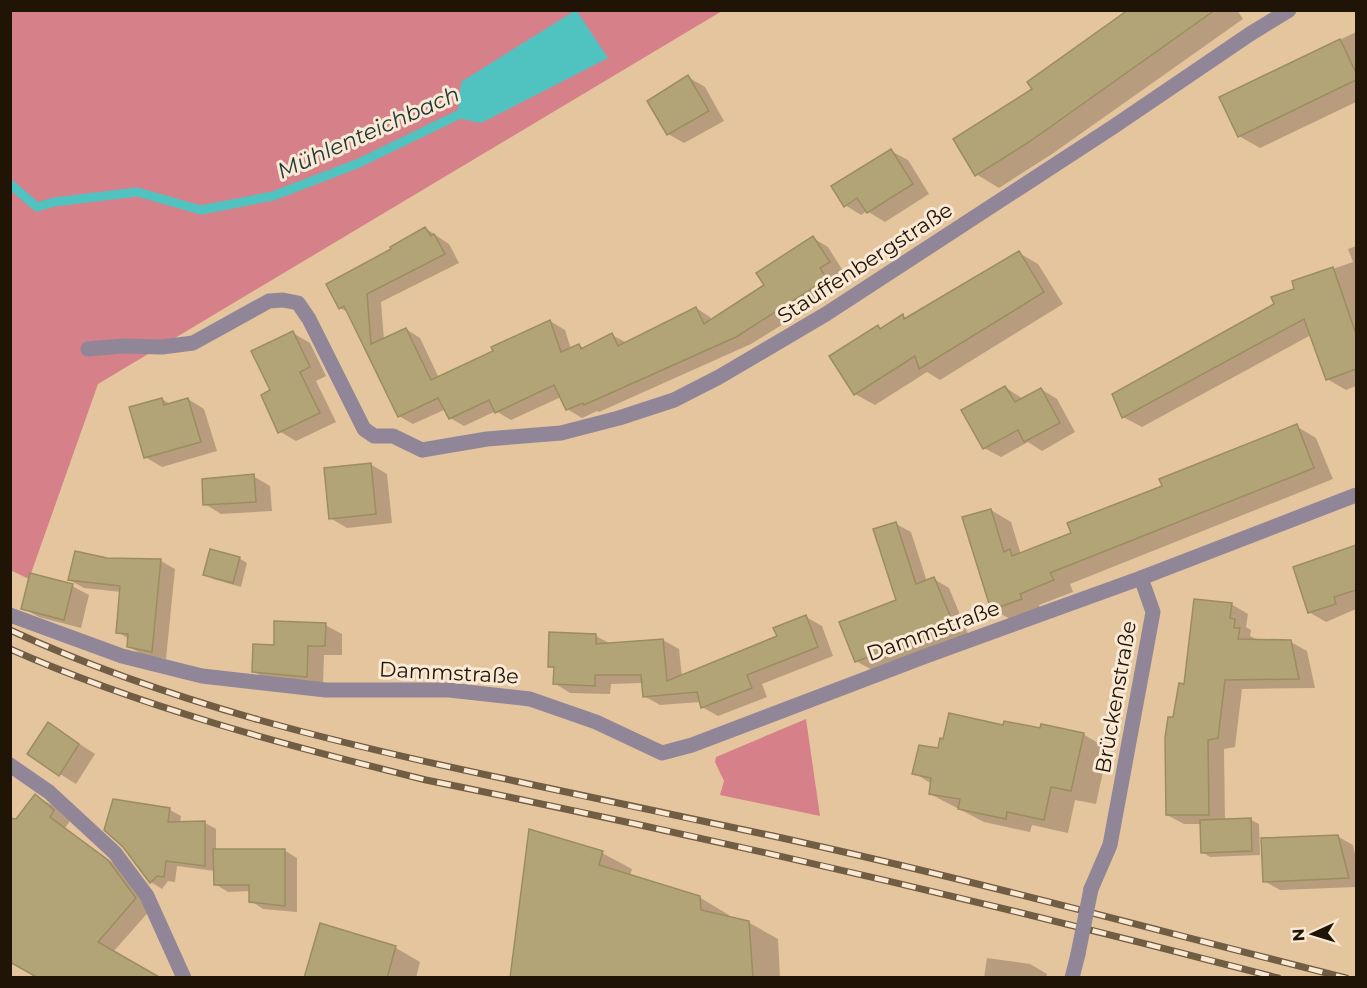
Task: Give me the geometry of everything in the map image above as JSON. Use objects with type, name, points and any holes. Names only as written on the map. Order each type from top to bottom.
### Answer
[{"type":"street","name":"Stauffenbergstraße","points":[[88,349],[123,346],[162,347],[193,342],[269,301],[283,300],[298,303],[309,319],[364,429],[374,436],[393,436],[422,450],[488,439],[561,433],[619,418],[674,400],[719,377],[826,314],[1289,10]]},
{"type":"street","points":[[1141,578],[1356,495]]},
{"type":"street","name":"Dammstraße","points":[[10,615],[122,656],[202,675],[326,690],[449,690],[530,699],[596,722],[662,753],[692,745],[926,656],[1141,578]]},
{"type":"street","name":"Brückenstraße","points":[[1072,978],[1091,890],[1110,845],[1153,612],[1141,578]]},
{"type":"street","points":[[10,765],[50,792],[115,853],[147,896],[184,978]]},
{"type":"shaded area","points":[[40,10],[43,12],[722,11],[98,384],[29,579],[10,570],[10,11]]},
{"type":"shaded area","points":[[806,719],[820,816],[720,795],[724,781],[715,762],[716,757]]},
{"type":"water","points":[[576,10],[608,58],[481,123],[457,118],[461,82]]},
{"type":"building","points":[[1128,10],[1215,10],[1029,142],[975,176],[953,139],[1032,89],[1027,82]]},
{"type":"building","points":[[1340,39],[1356,73],[1356,80],[1238,137],[1219,97]]},
{"type":"building","points":[[688,75],[709,111],[667,135],[647,101]]},
{"type":"building","points":[[891,149],[913,184],[867,213],[857,198],[844,207],[831,186]]},
{"type":"building","points":[[425,227],[431,236],[434,234],[445,254],[367,294],[371,344],[406,328],[431,380],[493,351],[491,347],[550,320],[561,352],[579,344],[581,349],[612,333],[618,346],[696,307],[704,324],[764,285],[756,273],[813,236],[830,262],[820,268],[827,279],[736,337],[584,405],[583,403],[566,410],[554,385],[495,413],[489,400],[449,419],[438,398],[398,417],[344,306],[339,309],[326,284],[391,249],[390,247]]},
{"type":"building","points":[[1019,251],[1044,292],[919,369],[915,356],[854,395],[829,356],[878,325],[880,329],[903,314],[904,319]]},
{"type":"building","points":[[1333,267],[1356,334],[1356,369],[1326,380],[1304,319],[1122,418],[1112,394],[1274,304],[1271,297],[1294,289],[1292,281]]},
{"type":"building","points":[[293,331],[310,367],[300,372],[320,413],[278,433],[261,395],[270,390],[251,351]]},
{"type":"building","points":[[1005,386],[1015,402],[1041,388],[1060,423],[1024,442],[1018,430],[983,449],[961,410]]},
{"type":"building","points":[[162,398],[164,405],[188,398],[201,442],[144,458],[129,407]]},
{"type":"building","points":[[1297,424],[1314,468],[1050,573],[1054,580],[1020,594],[1022,599],[991,610],[962,517],[991,509],[1004,552],[1010,549],[1012,556],[1071,533],[1067,523],[1162,486],[1159,479]]},
{"type":"building","points":[[371,463],[376,514],[329,519],[324,468]]},
{"type":"building","points":[[254,474],[256,502],[203,505],[202,479]]},
{"type":"building","points":[[896,522],[916,584],[934,577],[954,625],[855,662],[839,622],[896,600],[873,529]]},
{"type":"building","points":[[1356,545],[1356,590],[1334,597],[1336,604],[1308,613],[1293,567]]},
{"type":"building","points":[[210,549],[240,557],[233,583],[203,575]]},
{"type":"building","points":[[75,551],[107,558],[161,559],[152,652],[127,647],[128,634],[116,633],[120,586],[68,580]]},
{"type":"building","points":[[30,573],[73,584],[64,620],[21,609]]},
{"type":"building","points":[[1194,599],[1232,603],[1230,618],[1235,619],[1234,628],[1240,628],[1238,639],[1291,640],[1299,679],[1225,680],[1218,738],[1208,740],[1209,815],[1166,815],[1165,738],[1168,717],[1173,717],[1179,683],[1184,684]]},
{"type":"building","points":[[806,615],[818,647],[747,675],[752,688],[701,708],[697,692],[643,697],[641,675],[595,675],[595,686],[553,684],[554,667],[548,667],[549,632],[596,634],[596,644],[663,639],[667,681],[777,636],[773,628]]},
{"type":"building","points":[[274,621],[326,623],[325,646],[308,646],[307,677],[252,672],[253,644],[274,645]]},
{"type":"building","points":[[949,713],[1003,725],[1004,721],[1040,728],[1041,724],[1084,733],[1071,791],[1051,787],[1044,820],[1007,812],[1006,819],[958,809],[960,799],[929,794],[931,778],[912,774],[919,745],[938,748],[940,738],[943,739]]},
{"type":"building","points":[[48,722],[79,744],[59,776],[27,754]]},
{"type":"building","points":[[35,794],[54,810],[50,817],[108,860],[136,898],[98,942],[161,978],[38,978],[10,962],[10,818],[16,819]]},
{"type":"building","points":[[113,799],[170,808],[168,822],[205,821],[205,866],[166,861],[164,877],[157,876],[150,883],[123,847],[104,830]]},
{"type":"building","points":[[1251,818],[1252,851],[1201,853],[1200,820]]},
{"type":"building","points":[[529,829],[603,851],[599,865],[700,896],[701,910],[749,921],[753,978],[510,978]]},
{"type":"building","points":[[1338,835],[1349,878],[1263,882],[1261,838]]},
{"type":"building","points":[[213,849],[285,849],[285,906],[249,902],[249,885],[214,885]]},
{"type":"building","points":[[320,923],[396,946],[387,978],[304,978]]},
{"type":"waterway","name":"Mühlenteichbach","points":[[10,184],[37,207],[54,202],[137,192],[201,210],[273,196],[359,163],[466,111]]},
{"type":"railway","points":[[10,630],[132,680],[258,720],[322,737],[386,753],[845,852],[1346,978]]},
{"type":"railway","points":[[10,649],[163,707],[320,753],[426,780],[854,873],[1278,978]]}]
